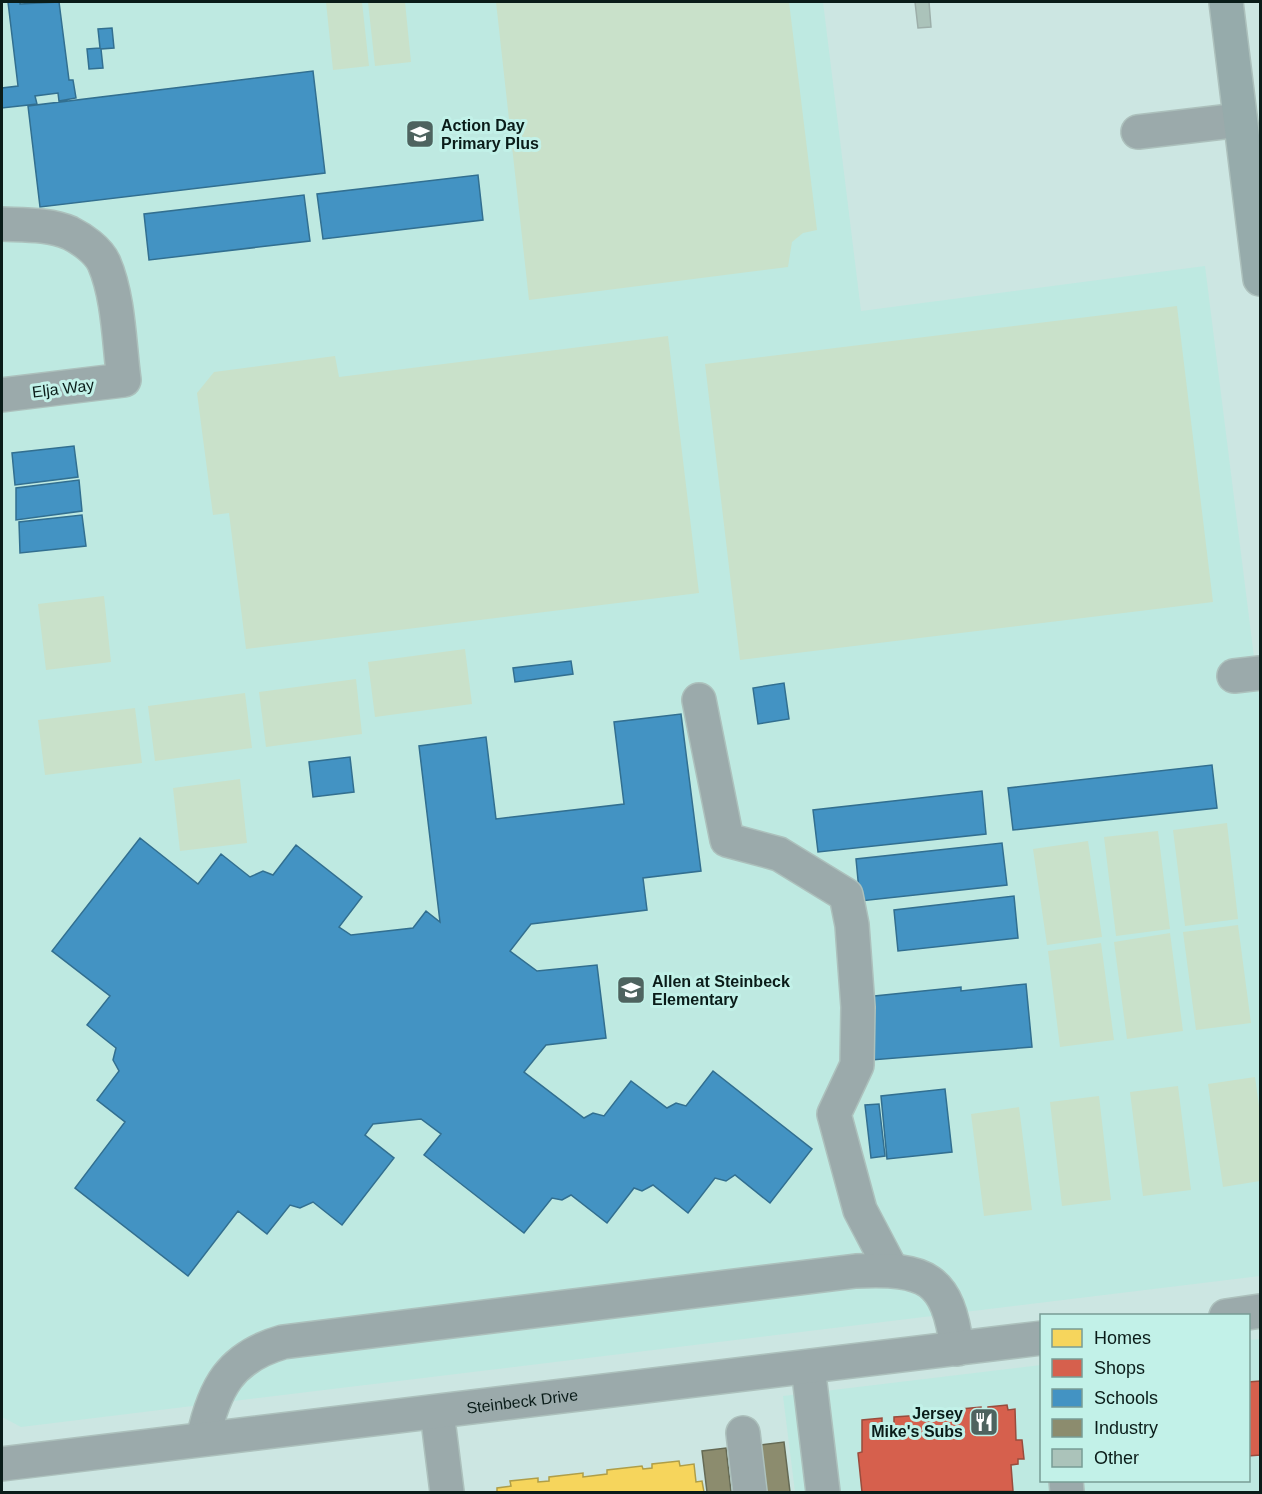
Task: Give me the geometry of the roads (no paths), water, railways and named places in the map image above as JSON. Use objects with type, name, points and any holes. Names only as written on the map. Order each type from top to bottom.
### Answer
[{"type":"main road","points":[[1226,2],[1260,279]]},
{"type":"street","points":[[1138,132],[1240,120]]},
{"type":"street","name":"Elja Way","points":[[2,224],[69,232],[95,249],[104,262],[113,300],[124,380],[2,395]]},
{"type":"street","points":[[699,700],[726,840],[779,854],[846,895],[852,925],[858,1007],[857,1065],[834,1114],[860,1210],[891,1269]]},
{"type":"street","points":[[203,1439],[217,1390],[235,1367],[260,1349],[283,1342],[856,1270],[891,1269],[921,1278],[940,1289],[953,1318],[957,1349]]},
{"type":"street","points":[[1240,1314],[1260,1311]]},
{"type":"street","name":"Steinbeck Drive","points":[[2,1464],[1040,1338]]},
{"type":"street","points":[[808,1367],[823,1492]]},
{"type":"street","points":[[437,1413],[447,1492]]},
{"type":"street","points":[[743,1433],[750,1492]]},
{"type":"place","name":"Action Day Primary Plus","points":[[420,134]]},
{"type":"place","name":"Allen at Steinbeck Elementary","points":[[631,990]]},
{"type":"place","name":"Jersey Mike's Subs","points":[[984,1422]]}]
